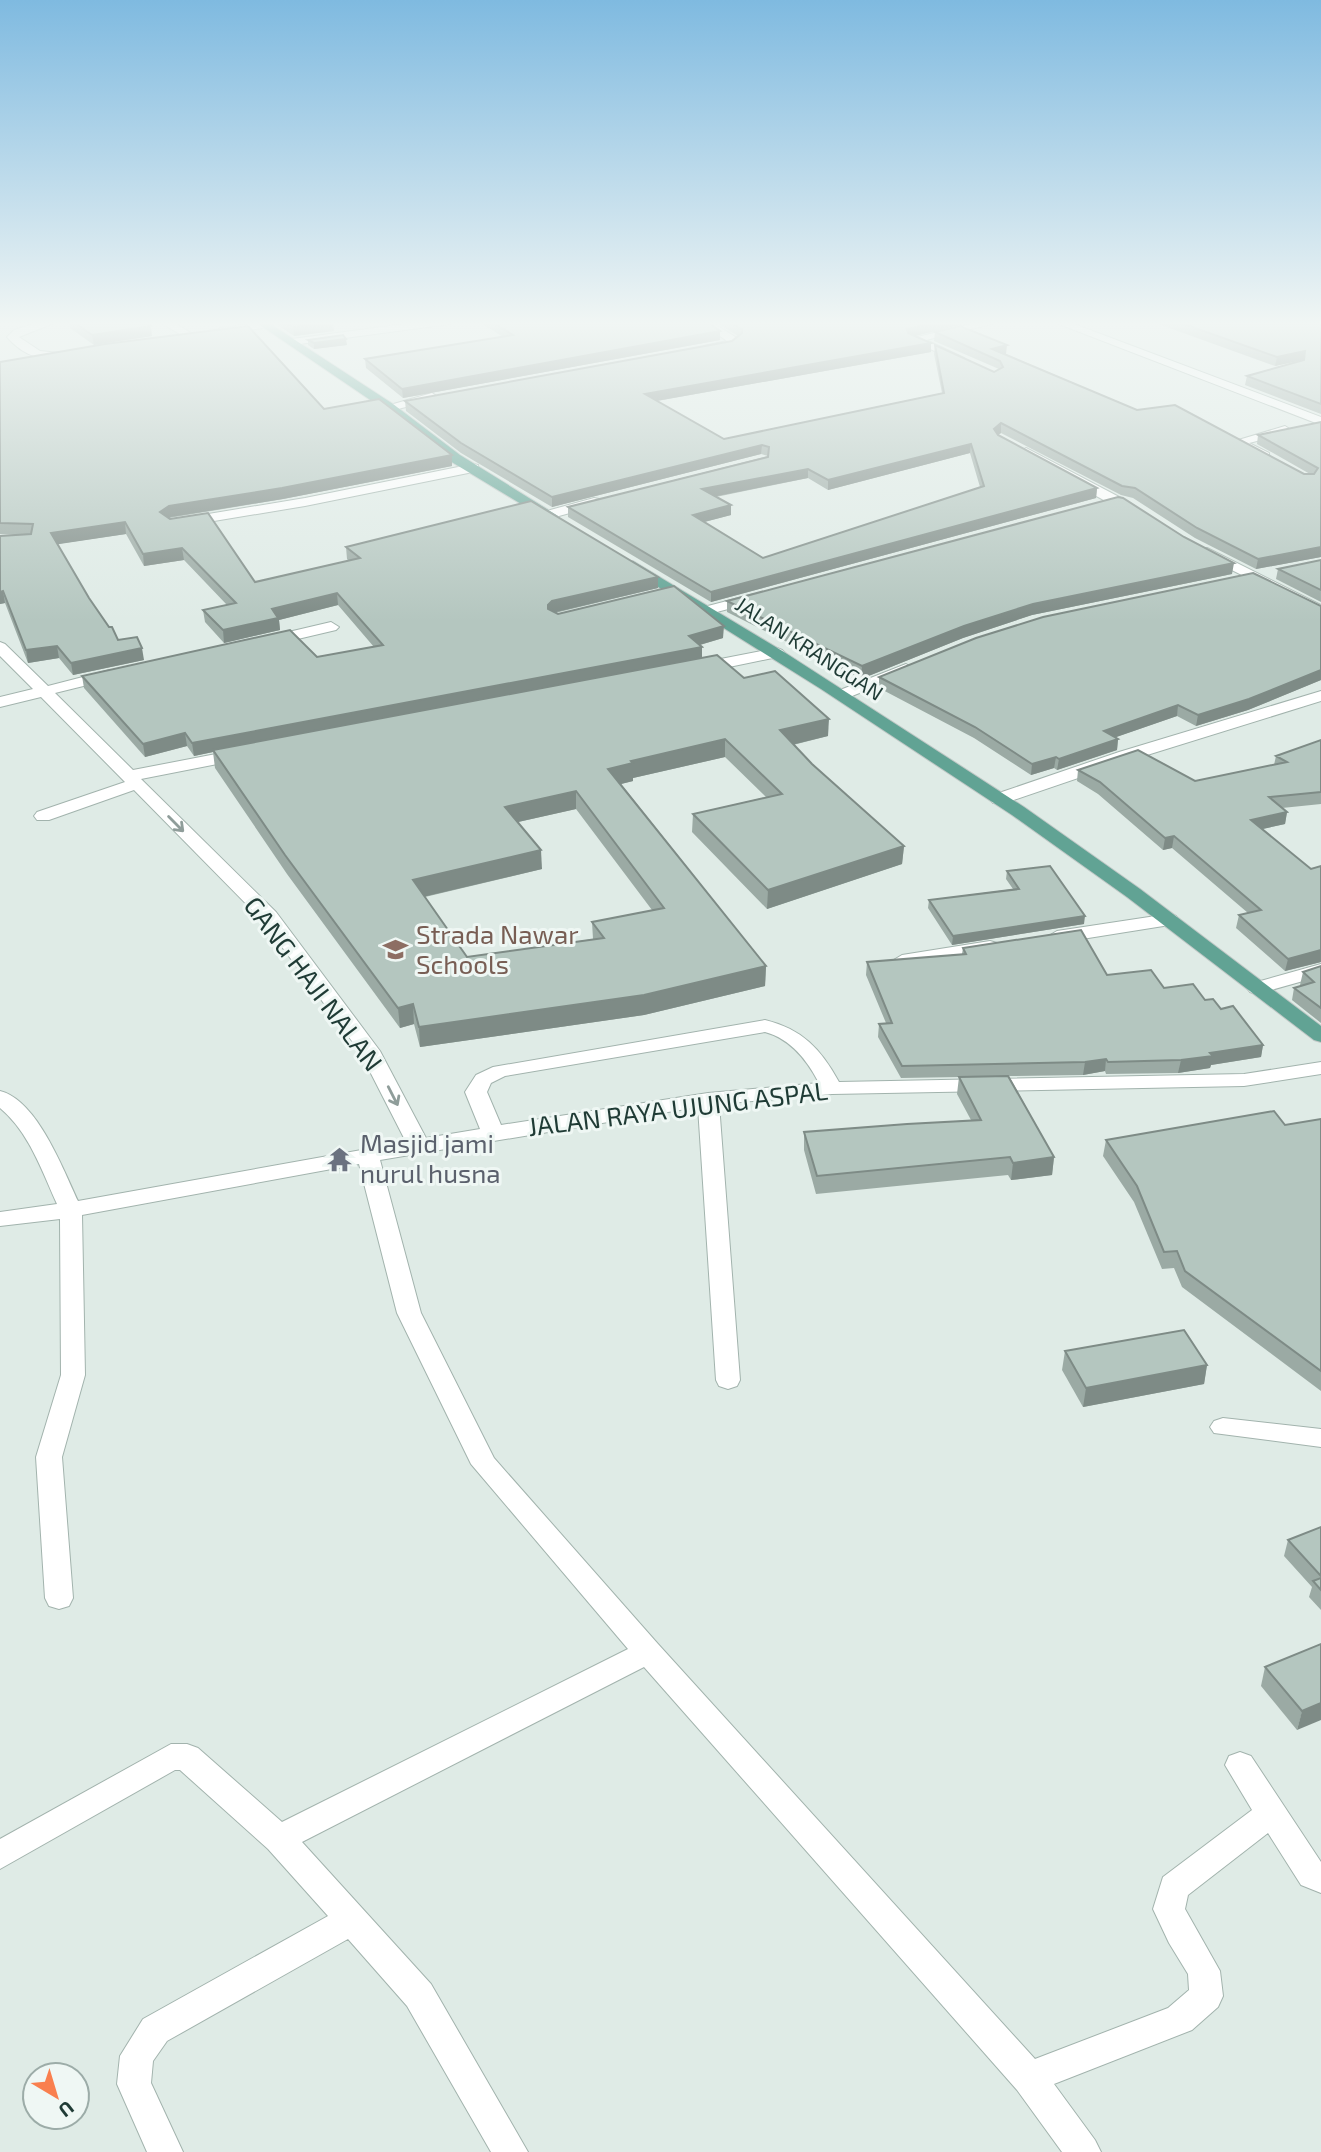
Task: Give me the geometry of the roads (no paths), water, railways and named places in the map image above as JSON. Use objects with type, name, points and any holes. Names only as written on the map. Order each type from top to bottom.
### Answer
[{"type":"main road","points":[[407,421],[428,439],[571,528]]},
{"type":"main road","name":"JALAN KRANGGAN","points":[[617,556],[777,653],[999,799],[1169,920],[1321,1036]]},
{"type":"street","points":[[1275,461],[1243,445],[1241,441],[1319,421]]},
{"type":"street","points":[[1013,444],[1122,502],[1094,505]]},
{"type":"street","points":[[171,524],[305,502],[473,468]]},
{"type":"street","points":[[548,514],[605,499]]},
{"type":"street","points":[[1189,542],[1321,611]]},
{"type":"street","points":[[1230,583],[1282,572]]},
{"type":"street","points":[[653,597],[675,591]]},
{"type":"street","points":[[709,610],[775,592]]},
{"type":"street","points":[[252,644],[331,627]]},
{"type":"street","name":"GANG HAJI NALAN","points":[[0,647],[269,916],[370,1051],[420,1147]]},
{"type":"street","points":[[682,671],[777,653]]},
{"type":"street","points":[[841,695],[918,664]]},
{"type":"street","points":[[0,702],[120,673]]},
{"type":"street","points":[[999,799],[1125,756],[1321,696]]},
{"type":"street","points":[[43,816],[131,780],[263,751]]},
{"type":"street","points":[[1035,940],[1169,920]]},
{"type":"street","points":[[902,961],[1009,944]]},
{"type":"street","points":[[1257,988],[1321,970]]},
{"type":"street","points":[[493,1133],[476,1092],[483,1079],[500,1071],[765,1026],[782,1028],[801,1041],[832,1088]]},
{"type":"street","name":"JALAN RAYA UJUNG ASPAL","points":[[0,1219],[71,1210],[368,1158],[493,1133],[708,1099],[832,1088],[1244,1080],[1321,1068]]},
{"type":"street","points":[[0,1097],[18,1112],[40,1143],[71,1210],[73,1375],[49,1457],[59,1598]]},
{"type":"street","points":[[708,1099],[728,1380]]},
{"type":"street","points":[[368,1158],[409,1312],[484,1464],[648,1652],[1029,2078],[1083,2152]]},
{"type":"street","points":[[1223,1427],[1321,1437]]},
{"type":"street","points":[[279,1839],[648,1652]]},
{"type":"street","points":[[0,1855],[171,1757],[187,1757],[279,1839],[419,1995],[510,2152]]},
{"type":"street","points":[[1240,1765],[1312,1875],[1321,1879]]},
{"type":"street","points":[[1029,2078],[1180,2019],[1206,1996],[1204,1971],[1180,1933],[1169,1909],[1174,1887],[1270,1814]]},
{"type":"street","points":[[165,2152],[134,2084],[137,2056],[155,2029],[353,1919]]},
{"type":"place","name":"Strada Nawar Schools","points":[[396,950]]},
{"type":"place","name":"Masjid jami nurul husna","points":[[340,1159]]}]
